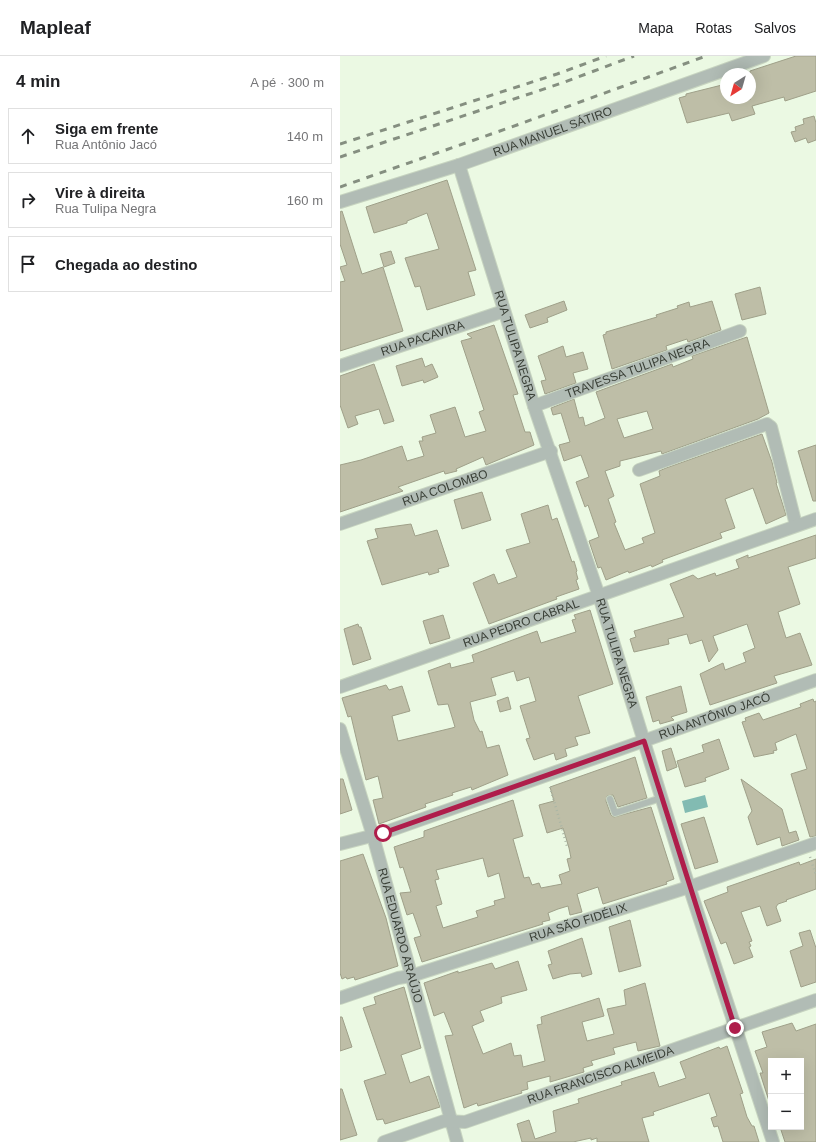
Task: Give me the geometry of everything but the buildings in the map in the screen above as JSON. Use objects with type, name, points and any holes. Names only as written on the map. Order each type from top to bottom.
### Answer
[{"type":"street","name":"RUA MANUEL SÁTIRO","points":[[340,202],[459,164],[764,56]]},
{"type":"street","name":"RUA TULIPA NEGRA","points":[[459,164],[534,406],[599,596],[689,887],[773,1142]]},
{"type":"street","name":"RUA PACAVIRA","points":[[340,366],[504,311]]},
{"type":"street","name":"TRAVESSA TULIPA NEGRA","points":[[534,406],[740,331]]},
{"type":"street","points":[[639,470],[767,424],[771,427],[796,525]]},
{"type":"street","name":"RUA COLOMBO","points":[[340,524],[550,451]]},
{"type":"street","name":"RUA PEDRO CABRAL","points":[[340,687],[816,519]]},
{"type":"street","name":"RUA ANTÔNIO JACÓ","points":[[340,844],[373,836],[816,680]]},
{"type":"street","name":"RUA EDUARDO ARAÚJO","points":[[340,729],[373,836],[457,1142]]},
{"type":"street","name":"RUA SÃO FIDÉLIX","points":[[340,998],[398,978],[411,976],[689,887],[816,843]]},
{"type":"street","name":"RUA FRANCISCO ALMEIDA","points":[[384,1142],[444,1122],[465,1122],[816,1000]]},
{"type":"lane","points":[[610,800],[615,813],[661,798]]},
{"type":"path","points":[[550,788],[567,846]]},
{"type":"path","points":[[812,862],[816,875]]},
{"type":"water","points":[[705,795],[708,807],[685,813],[682,801]]},
{"type":"railway","points":[[340,144],[557,74],[606,56]]},
{"type":"railway","points":[[340,157],[562,83],[634,56]]},
{"type":"railway","points":[[340,187],[517,125],[706,56]]},
{"type":"route","points":[[383,833],[644,741],[735,1028]]}]
